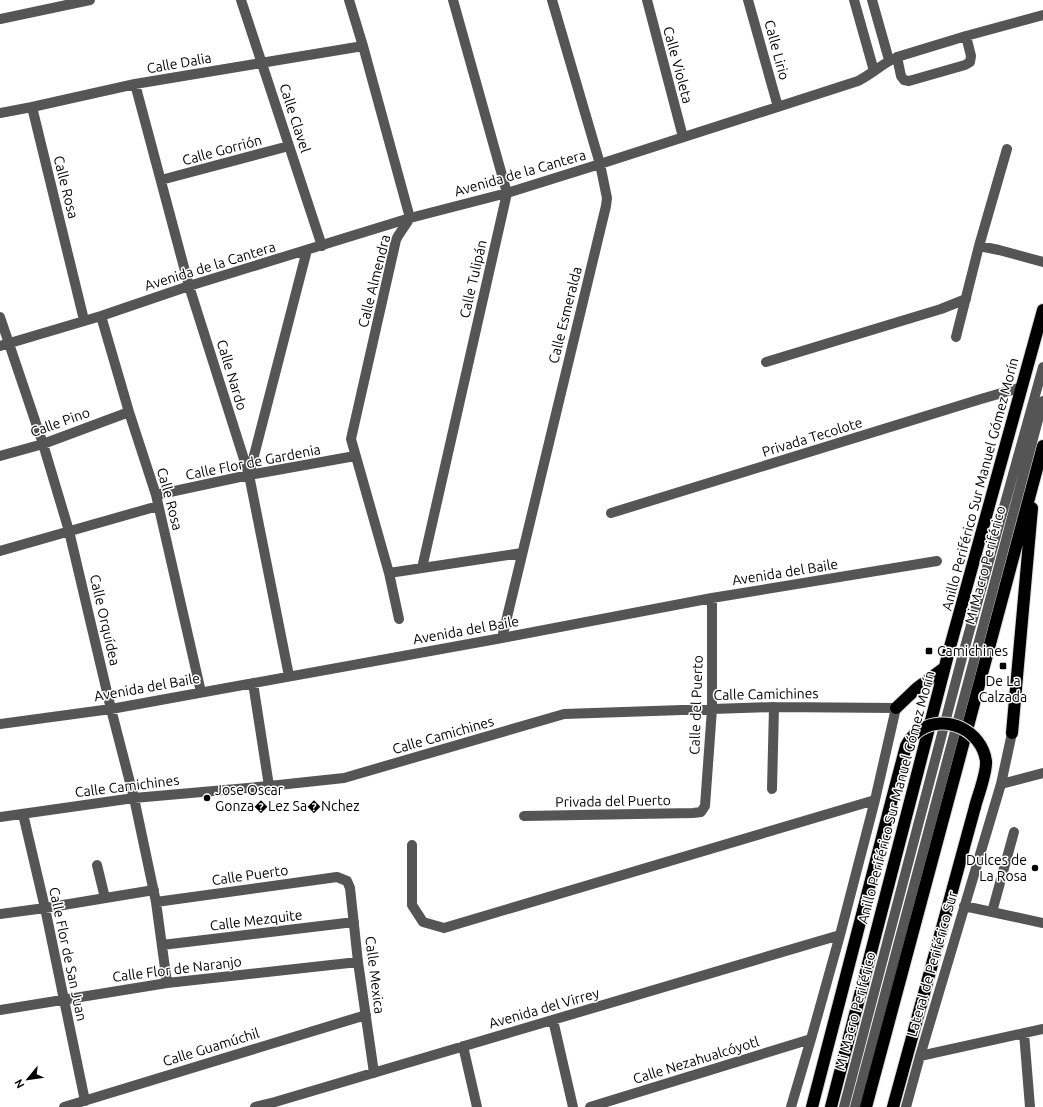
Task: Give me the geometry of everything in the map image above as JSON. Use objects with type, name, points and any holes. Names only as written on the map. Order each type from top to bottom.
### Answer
[{"type":"highway","name":"Anillo Periférico Sur Manuel Gómez Morín","points":[[831,1107],[944,668],[1043,310]]},
{"type":"highway","points":[[1012,733],[1043,446]]},
{"type":"highway","points":[[866,1107],[1039,473]]},
{"type":"highway","points":[[896,708],[917,688],[944,668]]},
{"type":"highway","points":[[812,1107],[906,746],[914,735],[926,727],[940,724],[954,725],[967,731],[978,741],[984,754],[986,768],[893,1107]]},
{"type":"street","points":[[0,19],[90,0]]},
{"type":"street","name":"Calle Clavel","points":[[241,0],[322,246]]},
{"type":"street","points":[[349,0],[410,218]]},
{"type":"street","name":"Calle Tulipán","points":[[422,568],[507,193],[453,0]]},
{"type":"street","name":"Calle Esmeralda","points":[[502,638],[607,198],[600,164],[552,0]]},
{"type":"street","name":"Calle Violeta","points":[[647,0],[683,138]]},
{"type":"street","name":"Calle Lirio","points":[[748,0],[778,107]]},
{"type":"street","points":[[854,0],[874,71]]},
{"type":"street","points":[[872,0],[893,59],[901,76],[904,80],[909,82],[965,66],[970,62],[971,56],[966,36]]},
{"type":"street","name":"Avenida de la Cantera","points":[[5,345],[101,316],[189,286],[410,218],[507,193],[683,138],[858,81],[893,59],[966,36],[1043,15]]},
{"type":"street","name":"Calle Dalia","points":[[0,113],[136,84],[363,46]]},
{"type":"street","name":"Calle Nardo","points":[[136,84],[189,286],[249,475],[289,676]]},
{"type":"street","name":"Calle Rosa","points":[[32,107],[84,320]]},
{"type":"street","name":"Calle Gorrión","points":[[161,180],[289,146]]},
{"type":"street","points":[[956,337],[979,246],[1007,149]]},
{"type":"street","name":"Calle Almendra","points":[[399,619],[389,573],[351,439],[396,240],[410,218]]},
{"type":"street","points":[[979,246],[1043,262]]},
{"type":"street","points":[[249,475],[307,250]]},
{"type":"street","points":[[766,362],[941,309],[966,299]]},
{"type":"street","name":"Calle Rosa","points":[[101,316],[129,412],[156,495],[201,692]]},
{"type":"street","name":"Calle Orquídea","points":[[0,317],[5,345],[42,444],[69,531],[111,709],[134,798],[154,890],[167,983]]},
{"type":"street","name":"Mi Macro Periférico","points":[[844,1107],[964,654],[1043,367]]},
{"type":"street","name":"Privada Tecolote","points":[[610,513],[1022,387]]},
{"type":"street","name":"Mi Macro Periférico","points":[[855,1107],[1043,401]]},
{"type":"street","name":"Calle Pino","points":[[0,456],[42,444],[129,412]]},
{"type":"street","name":"Calle Flor de Gardenia","points":[[156,495],[249,475],[355,456]]},
{"type":"street","points":[[0,551],[158,506]]},
{"type":"street","points":[[389,573],[522,553]]},
{"type":"street","name":"Avenida del Baile","points":[[0,723],[111,709],[712,598],[937,561]]},
{"type":"street","name":"Calle del Puerto","points":[[701,812],[705,806],[712,708],[712,598]]},
{"type":"street","points":[[253,683],[269,786]]},
{"type":"street","points":[[772,789],[774,707]]},
{"type":"street","name":"Calle Camichines","points":[[0,817],[134,798],[344,778],[564,714],[712,708],[896,708]]},
{"type":"street","points":[[791,1107],[840,935],[875,800],[896,708]]},
{"type":"street","name":"Lateral de Periférico Sur","points":[[906,1107],[1001,784],[1012,733]]},
{"type":"street","points":[[1001,784],[1043,773]]},
{"type":"street","points":[[412,845],[412,905],[423,922],[444,928],[875,800]]},
{"type":"street","name":"Privada del Puerto","points":[[524,816],[701,812]]},
{"type":"street","name":"Calle Flor de San Juan","points":[[23,814],[45,908],[85,1101]]},
{"type":"street","points":[[992,912],[1014,832]]},
{"type":"street","points":[[97,865],[105,898]]},
{"type":"street","name":"Calle Puerto","points":[[156,902],[337,877],[347,880]]},
{"type":"street","name":"Calle Mexica","points":[[347,880],[350,888],[358,962],[374,1073]]},
{"type":"street","points":[[0,914],[154,890]]},
{"type":"street","points":[[964,906],[1043,923]]},
{"type":"street","name":"Calle Mezquite","points":[[162,945],[354,922]]},
{"type":"street","name":"Avenida del Virrey","points":[[255,1107],[276,1105],[463,1046],[840,935]]},
{"type":"street","name":"Calle Flor de Naranjo","points":[[0,1010],[167,983],[358,962]]},
{"type":"street","name":"Calle Guamúchil","points":[[64,1107],[366,1015]]},
{"type":"street","points":[[553,1020],[573,1107]]},
{"type":"street","points":[[920,1056],[1043,1029]]},
{"type":"street","points":[[1024,1033],[1030,1107]]},
{"type":"street","name":"Calle Nezahualcóyotl","points":[[590,1107],[811,1039]]},
{"type":"street","points":[[463,1046],[477,1107]]},
{"type":"place","name":"Camichines","points":[[929,651]]},
{"type":"place","name":"De La Calzada","points":[[1003,666]]},
{"type":"place","name":"Jose Oscar Gonza�Lez Sa�Nchez","points":[[207,798]]},
{"type":"place","name":"Dulces de La Rosa","points":[[1035,868]]}]
